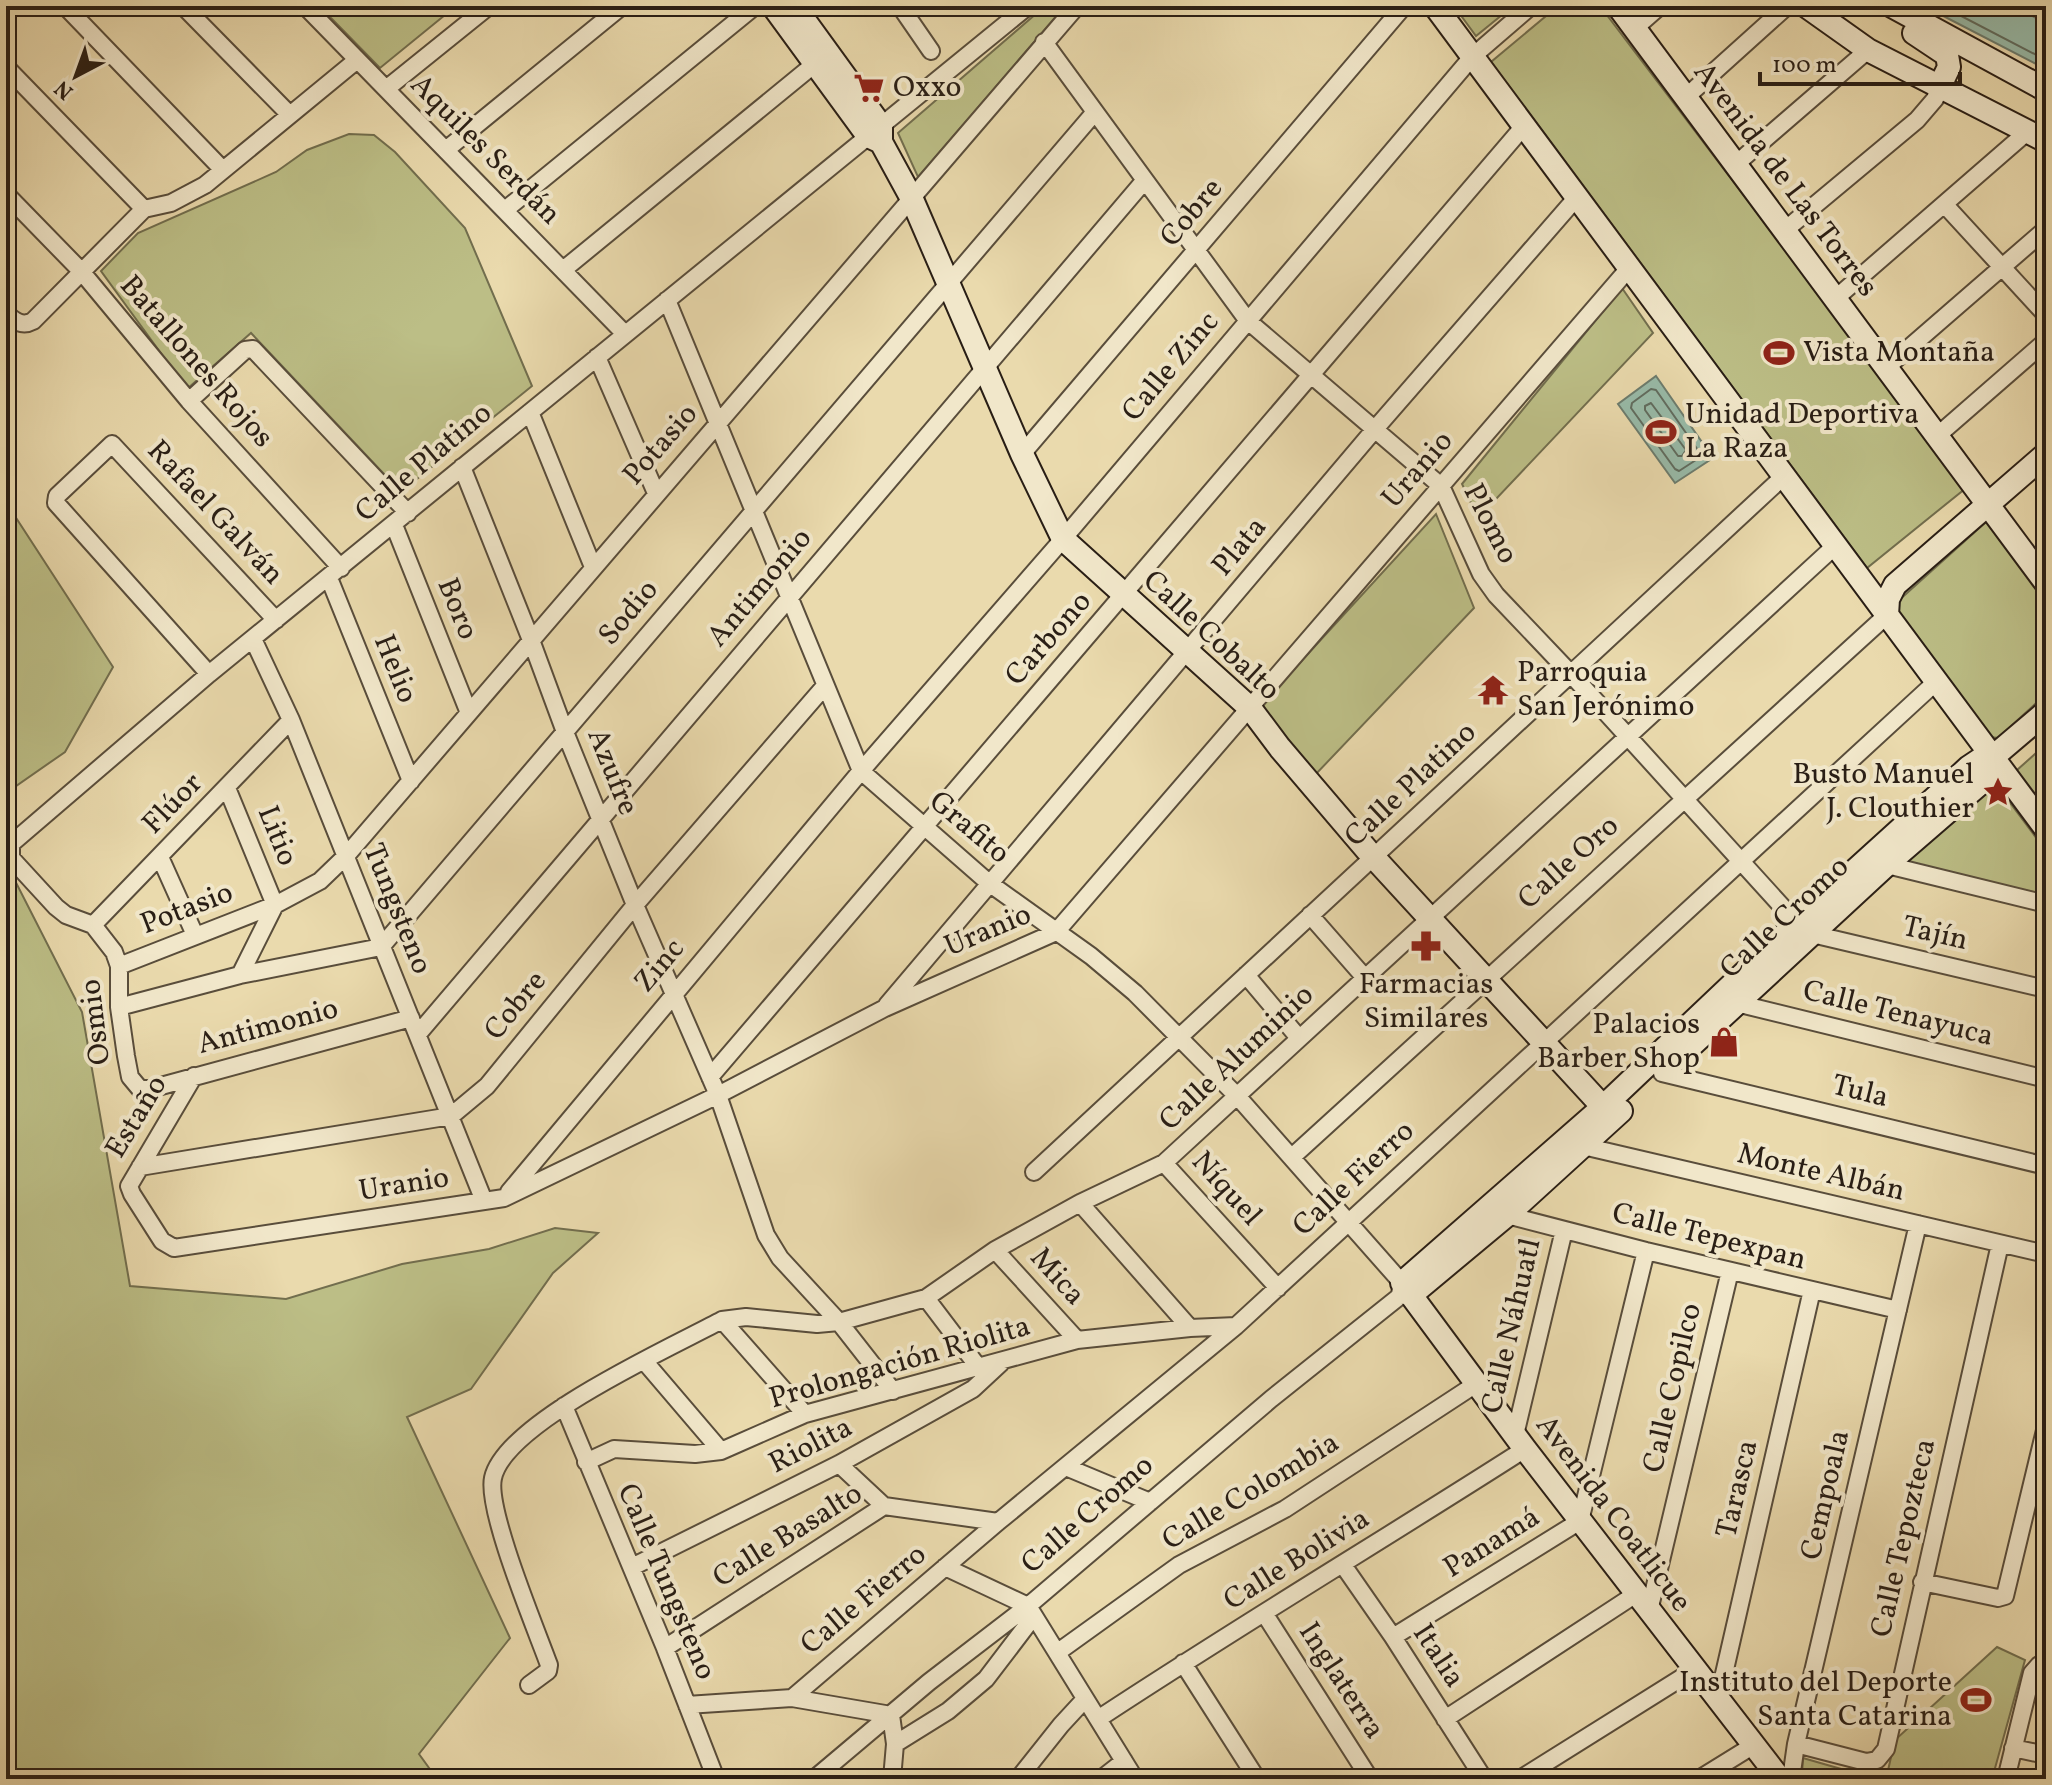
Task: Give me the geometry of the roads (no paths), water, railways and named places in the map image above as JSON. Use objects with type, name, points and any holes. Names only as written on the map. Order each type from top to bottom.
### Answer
[{"type":"street","points":[[65,6],[223,170]]},
{"type":"street","points":[[183,6],[290,115]]},
{"type":"street","points":[[386,89],[489,6]]},
{"type":"street","points":[[447,149],[622,6]]},
{"type":"street","points":[[505,210],[755,6]]},
{"type":"street","points":[[773,6],[823,58]]},
{"type":"street","points":[[794,6],[823,58]]},
{"type":"street","points":[[900,6],[931,51]]},
{"type":"street","name":"Calle Platino","points":[[93,925],[66,915],[56,907],[11,858],[9,849],[17,838],[209,674],[667,300],[877,134],[1028,6]]},
{"type":"street","name":"Potasio","points":[[119,966],[306,890],[346,856],[1077,6]]},
{"type":"street","name":"Cobre","points":[[1022,454],[1404,6]]},
{"type":"street","points":[[1435,6],[2046,829]]},
{"type":"street","name":"Calle Zinc","points":[[861,771],[1063,539],[1472,57],[1531,6]]},
{"type":"street","name":"Avenida de Las Torres","points":[[1618,6],[1937,436],[2043,573]]},
{"type":"street","points":[[1635,28],[1660,6]]},
{"type":"street","points":[[1686,97],[1787,6]]},
{"type":"street","points":[[1806,6],[1868,50],[2037,136],[1945,205],[1836,298]]},
{"type":"street","points":[[1785,230],[1917,120],[1935,99],[1949,67],[1947,55],[1905,26],[1889,6]]},
{"type":"street","points":[[1889,6],[2046,90]]},
{"type":"street","name":"Aquiles Serdán","points":[[312,8],[357,60],[625,334]]},
{"type":"street","name":"Plomo","points":[[1044,42],[1248,321],[1441,486],[1475,561],[1496,595],[1804,928]]},
{"type":"street","points":[[1736,164],[1868,50]]},
{"type":"street","points":[[563,270],[823,58]]},
{"type":"street","name":"Calle Cobalto","points":[[823,58],[877,134],[911,197],[1022,454],[1063,539],[1250,708],[1280,748],[1374,857],[1603,1107]]},
{"type":"street","points":[[12,318],[26,324],[33,321],[144,209],[185,197],[205,185],[357,60]]},
{"type":"street","points":[[6,67],[144,209]]},
{"type":"street","name":"Sodio","points":[[381,947],[1095,112]]},
{"type":"street","name":"Carbono","points":[[710,1077],[1524,126]]},
{"type":"street","name":"Antimonio","points":[[140,1089],[414,1026],[601,819],[1145,180]]},
{"type":"street","name":"Batallones Rojos","points":[[6,194],[81,271],[335,573]]},
{"type":"street","name":"Plata","points":[[885,1008],[1375,429],[1577,197]]},
{"type":"street","points":[[1945,205],[2046,315]]},
{"type":"street","points":[[1887,367],[2046,229]]},
{"type":"street","name":"Uranio","points":[[168,1246],[180,1248],[504,1198],[718,1095],[885,1008],[1056,932],[1630,267]]},
{"type":"street","name":"Grafito","points":[[667,300],[861,771],[989,883],[1124,982],[1238,1097],[1348,1221],[1405,1291]]},
{"type":"street","points":[[1937,436],[2046,341]]},
{"type":"street","points":[[189,401],[245,350],[253,349],[408,513]]},
{"type":"street","points":[[597,357],[656,493]]},
{"type":"street","points":[[530,412],[593,567]]},
{"type":"street","name":"Rafael Galván","points":[[209,674],[56,503],[57,496],[112,444],[276,620]]},
{"type":"street","points":[[1887,615],[1888,599],[1895,585],[2046,454]]},
{"type":"street","name":"Azufre","points":[[462,467],[635,905],[718,1095],[766,1235],[793,1274],[839,1322],[893,1391]]},
{"type":"street","name":"Calle Platino","points":[[1034,1172],[1784,476]]},
{"type":"street","name":"Boro","points":[[394,525],[469,713]]},
{"type":"street","name":"Calle Aluminio","points":[[529,1685],[548,1671],[549,1665],[507,1548],[493,1494],[493,1477],[502,1459],[517,1441],[564,1406],[722,1320],[746,1317],[799,1324],[839,1322],[926,1298],[995,1250],[1080,1203],[1164,1163],[1835,546]]},
{"type":"street","name":"Helio","points":[[335,573],[411,781]]},
{"type":"street","points":[[1857,574],[1877,588],[1895,585]]},
{"type":"street","name":"Calle Oro","points":[[1292,1157],[1887,615]]},
{"type":"street","name":"Tungsteno","points":[[253,639],[291,720],[484,1201]]},
{"type":"street","name":"Calle Fierro","points":[[792,1698],[998,1522],[1236,1326],[1937,681]]},
{"type":"street","name":"Cobre","points":[[451,1116],[487,1086],[635,905],[824,687]]},
{"type":"street","points":[[1993,757],[2046,712]]},
{"type":"street","name":"Flúor","points":[[93,925],[291,720]]},
{"type":"street","name":"Calle Cromo","points":[[814,1779],[929,1682],[1031,1611],[1150,1502],[1271,1399],[1405,1291],[1507,1215],[1736,1003],[1804,928],[1887,865],[1982,782],[1990,770],[1993,757],[1981,759],[1969,767],[1804,928],[1603,1107],[1405,1291]]},
{"type":"street","name":"Zinc","points":[[504,1198],[861,771]]},
{"type":"street","name":"Litio","points":[[227,788],[275,905]]},
{"type":"street","points":[[160,857],[195,935]]},
{"type":"street","points":[[1887,865],[2046,904]]},
{"type":"street","name":"Potasio","points":[[240,975],[275,905]]},
{"type":"street","points":[[1310,915],[1366,979]]},
{"type":"street","name":"Osmio","points":[[93,925],[106,939],[119,966],[119,1007],[130,1077],[140,1089]]},
{"type":"street","name":"Tajín","points":[[1804,928],[2046,989]]},
{"type":"street","points":[[119,1007],[240,975],[381,947]]},
{"type":"street","points":[[1246,975],[1299,1038]]},
{"type":"street","name":"Calle Tenayuca","points":[[1736,1003],[2046,1079]]},
{"type":"street","name":"Tula","points":[[1662,1073],[2046,1166]]},
{"type":"street","name":"Estaño","points":[[168,1246],[129,1186],[194,1076]]},
{"type":"street","points":[[140,1167],[451,1116]]},
{"type":"street","name":"Monte Albán","points":[[1583,1146],[2046,1254]]},
{"type":"street","name":"Níquel","points":[[1164,1163],[1278,1288]]},
{"type":"street","points":[[1080,1203],[1190,1328]]},
{"type":"street","name":"Calle Tepexpan","points":[[1507,1215],[1898,1310]]},
{"type":"street","name":"Cempoala","points":[[1791,1779],[1796,1744],[1918,1224]]},
{"type":"street","name":"Calle Náhuatl","points":[[1520,1442],[1564,1230]]},
{"type":"street","name":"Calle Tepozteca","points":[[1796,1744],[1866,1762],[1880,1758],[1888,1741],[2000,1244]]},
{"type":"street","name":"Mica","points":[[995,1250],[1077,1340]]},
{"type":"street","points":[[1580,1521],[1646,1251]]},
{"type":"street","name":"Calle Copilco","points":[[1642,1603],[1730,1271]]},
{"type":"street","name":"Tarasca","points":[[1718,1700],[1812,1290]]},
{"type":"street","name":"Avenida Coatlicue","points":[[1405,1291],[1780,1779]]},
{"type":"street","points":[[926,1298],[979,1368]]},
{"type":"street","points":[[722,1320],[805,1414]]},
{"type":"street","name":"Prolongación Riolita","points":[[586,1462],[614,1449],[695,1454],[721,1451],[805,1414],[1077,1340],[1236,1326]]},
{"type":"street","name":"Riolita","points":[[632,1567],[839,1464],[973,1389],[1005,1359]]},
{"type":"street","points":[[645,1362],[721,1451]]},
{"type":"street","name":"Calle Colombia","points":[[1058,1652],[1179,1565],[1285,1509],[1476,1384]]},
{"type":"street","name":"Calle Tungsteno","points":[[564,1406],[716,1779]]},
{"type":"street","points":[[1922,1582],[1998,1598],[2005,1596],[2046,1429]]},
{"type":"street","name":"Calle Bolivia","points":[[1098,1719],[1343,1565],[1520,1442]]},
{"type":"street","points":[[839,1464],[884,1506]]},
{"type":"street","points":[[1066,1467],[1150,1502]]},
{"type":"street","name":"Calle Basalto","points":[[665,1648],[884,1506],[998,1522]]},
{"type":"street","name":"Panamá","points":[[1393,1637],[1580,1521]]},
{"type":"street","name":"Italia","points":[[1343,1565],[1484,1779]]},
{"type":"street","points":[[945,1567],[1031,1611],[1135,1779]]},
{"type":"street","points":[[1445,1719],[1642,1603]]},
{"type":"street","points":[[895,1744],[948,1711],[986,1679],[1031,1611]]},
{"type":"street","name":"Inglaterra","points":[[1264,1613],[1370,1779]]},
{"type":"street","points":[[1183,1663],[1257,1779]]},
{"type":"street","points":[[2006,1779],[2032,1673],[2041,1666]]},
{"type":"street","points":[[1520,1779],[1694,1670]]},
{"type":"street","points":[[687,1705],[792,1698],[891,1715],[895,1744],[892,1779]]},
{"type":"street","points":[[1018,1779],[1085,1699]]},
{"type":"street","points":[[1699,1779],[1754,1745]]},
{"type":"street","points":[[2013,1748],[2046,1755]]},
{"type":"street","points":[[1101,1779],[1124,1761]]},
{"type":"water","points":[[1924,6],[2013,6],[2046,23],[2046,69]]},
{"type":"water","points":[[1656,376],[1713,458],[1675,483],[1618,404]]},
{"type":"place","name":"Oxxo","points":[[869,88]]},
{"type":"place","name":"Vista Montaña","points":[[1779,353]]},
{"type":"place","name":"Unidad Deportiva La Raza","points":[[1661,432]]},
{"type":"place","name":"Parroquia San Jerónimo","points":[[1493,690]]},
{"type":"place","name":"Busto Manuel J. Clouthier","points":[[1998,792]]},
{"type":"place","name":"Farmacias Similares","points":[[1426,946]]},
{"type":"place","name":"Palacios Barber Shop","points":[[1724,1042]]},
{"type":"place","name":"Instituto del Deporte Santa Catarina","points":[[1976,1700]]}]
